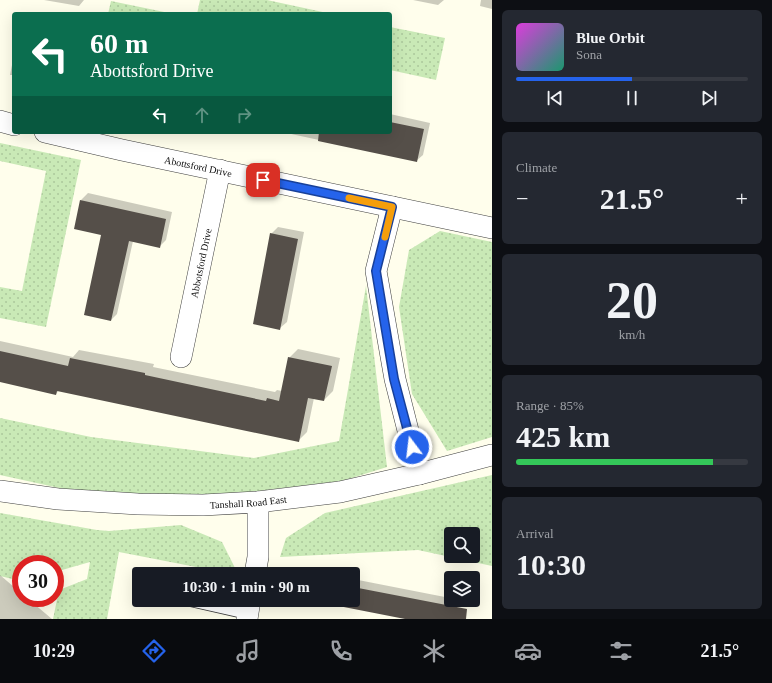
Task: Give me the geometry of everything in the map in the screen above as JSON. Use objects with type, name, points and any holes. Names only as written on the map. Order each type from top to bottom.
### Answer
[{"type":"street","points":[[0,122],[12,125]]},
{"type":"street","name":"Abottsford Drive","points":[[54,134],[122,150],[492,228]]},
{"type":"street","name":"Abbotsford Drive","points":[[181,357],[220,170]]},
{"type":"street","points":[[392,207],[376,271],[394,379],[420,474]]},
{"type":"street","name":"Tanshall Road East","points":[[0,491],[58,499],[138,504],[203,505],[258,502],[340,492],[420,474],[492,455]]},
{"type":"street","points":[[256,567],[258,557],[258,502]]},
{"type":"lane","points":[[225,607],[248,611]]},
{"type":"green space","points":[[200,0],[267,0],[323,12],[197,12]]},
{"type":"green space","points":[[111,1],[164,12],[108,12]]},
{"type":"green space","points":[[392,27],[445,38],[436,80],[392,70]]},
{"type":"green space","points":[[0,143],[81,160],[46,327],[0,318],[0,287],[22,291],[46,171],[0,161]]},
{"type":"green space","points":[[440,231],[492,242],[492,437],[447,451],[412,394],[399,307],[409,250]]},
{"type":"green space","points":[[366,286],[387,467],[342,481],[200,498],[64,489],[0,475],[0,418],[91,437],[254,458],[339,441]]},
{"type":"green space","points":[[492,475],[492,566],[478,563],[480,563],[480,527],[444,527],[444,556],[418,550],[280,557],[286,538],[325,513]]},
{"type":"green space","points":[[0,513],[109,531],[181,525],[222,542],[234,567],[196,567],[119,552],[107,619],[53,619],[55,607],[64,607],[64,588],[87,579],[90,562],[64,569],[64,555],[12,555],[12,579],[0,576]]},
{"type":"building","points":[[392,122],[424,129],[417,162],[318,141],[319,134],[392,134]]},
{"type":"building","points":[[80,200],[166,219],[160,248],[129,241],[111,321],[84,315],[101,235],[74,229]]},
{"type":"building","points":[[270,233],[298,239],[280,330],[253,324]]},
{"type":"building","points":[[0,351],[68,366],[70,358],[145,373],[145,375],[266,401],[267,398],[279,401],[288,357],[332,366],[324,401],[308,398],[299,442],[57,391],[56,395],[0,382]]},
{"type":"building","points":[[360,588],[444,605],[444,607],[467,609],[466,619],[405,619],[344,607],[360,607]]},
{"type":"slow traffic","points":[[349,198],[392,207],[385,237]]},
{"type":"route","points":[[263,180],[392,207],[376,271],[394,379],[412,447]]}]
